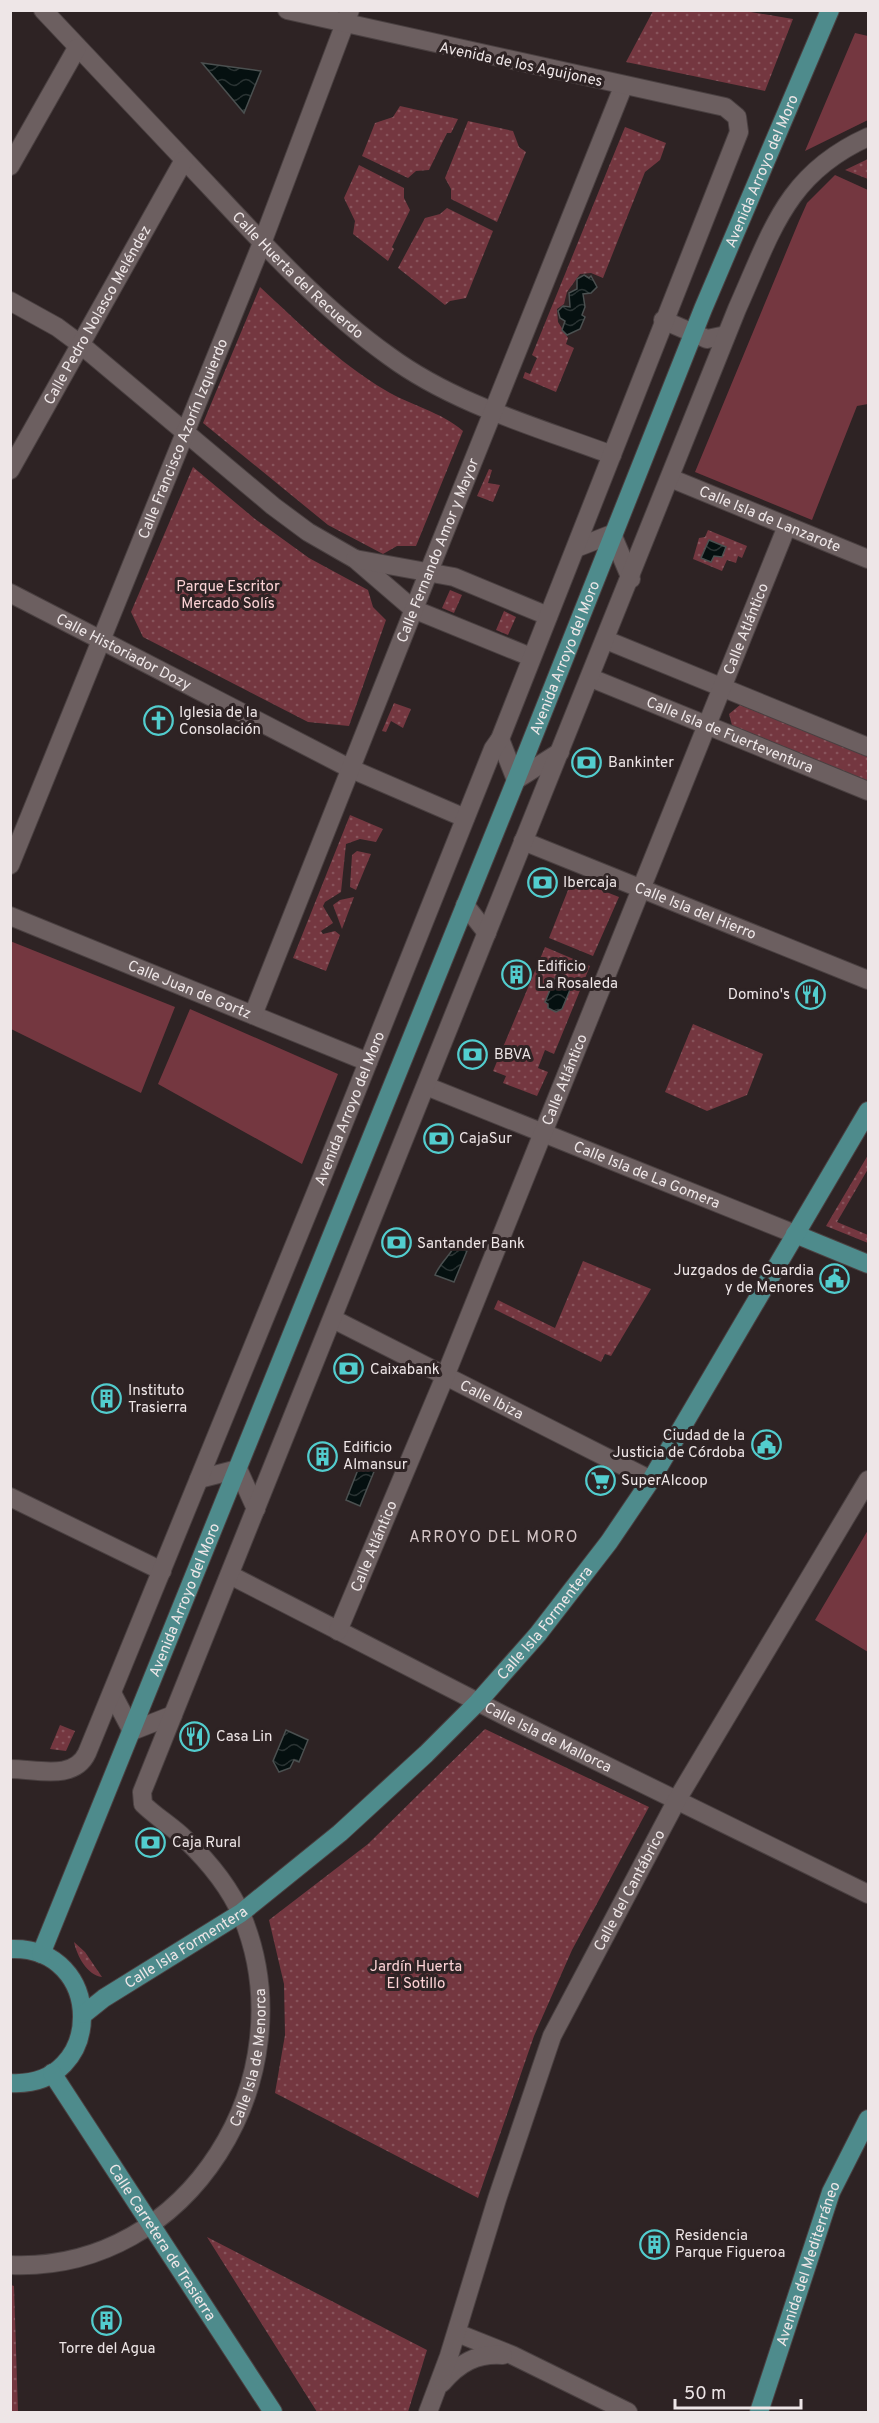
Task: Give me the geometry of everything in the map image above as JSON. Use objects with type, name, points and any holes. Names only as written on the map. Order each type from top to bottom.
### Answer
[{"type":"main road","name":"Avenida Arroyo del Moro","points":[[41,1954],[516,780],[612,534],[830,10]]},
{"type":"main road","name":"Calle Isla Formentera","points":[[84,2013],[104,1998],[241,1913],[340,1833],[426,1754],[478,1702],[568,1597],[651,1480],[868,1111]]},
{"type":"main road","name":"Calle Isla de La Gomera","points":[[795,1234],[868,1264]]},
{"type":"main road","points":[[10,1949],[41,1954],[60,1965],[74,1982],[84,2013],[83,2028],[76,2048],[68,2060],[52,2073],[36,2081],[10,2084]]},
{"type":"main road","name":"Calle Carretera de Trasierra","points":[[52,2073],[273,2412]]},
{"type":"main road","name":"Avenida del Mediterráneo","points":[[759,2412],[831,2192],[868,2119]]},
{"type":"street","name":"Calle Huerta del Recuerdo","points":[[43,10],[262,243],[341,318],[389,357],[432,383],[492,411],[612,455]]},
{"type":"street","name":"Avenida de los Aguijones","points":[[287,10],[347,18],[623,87],[725,107],[737,117],[739,132]]},
{"type":"street","name":"Calle Francisco Azorín Izquierdo","points":[[10,865],[262,243],[347,18]]},
{"type":"street","points":[[10,166],[77,48]]},
{"type":"street","name":"Calle Fernando Amor y Mayor","points":[[253,1015],[349,768],[413,609],[430,573],[492,411],[623,87]]},
{"type":"street","name":"Avenida Arroyo del Moro","points":[[10,1769],[67,1771],[81,1764],[162,1571],[493,749],[500,739],[663,320],[739,132]]},
{"type":"street","name":"Avenida Arroyo del Moro","points":[[142,1792],[523,841],[631,579],[726,335],[793,192],[820,165],[868,137]]},
{"type":"street","name":"Calle Pedro Nolasco Meléndez","points":[[10,470],[178,165],[184,160]]},
{"type":"street","points":[[10,301],[80,344],[273,506],[308,532],[362,565],[413,609],[531,657]]},
{"type":"street","points":[[663,320],[707,339],[726,335]]},
{"type":"street","name":"Calle Isla de Lanzarote","points":[[670,478],[868,559]]},
{"type":"street","name":"Calle Atlántico","points":[[338,1631],[446,1374],[787,526]]},
{"type":"street","points":[[576,548],[612,534],[631,579]]},
{"type":"street","points":[[362,565],[454,577],[548,616]]},
{"type":"street","name":"Calle Historiador Dozy","points":[[10,593],[349,768],[465,818]]},
{"type":"street","points":[[606,640],[868,747]]},
{"type":"street","name":"Calle Isla de Fuerteventura","points":[[591,678],[868,791]]},
{"type":"street","points":[[500,739],[516,780]]},
{"type":"street","name":"Avenida Arroyo del Moro","points":[[516,780],[560,752]]},
{"type":"street","name":"Calle Isla del Hierro","points":[[523,841],[642,887],[868,980]]},
{"type":"street","points":[[465,905],[487,933]]},
{"type":"street","name":"Calle Juan de Gortz","points":[[10,916],[368,1062]]},
{"type":"street","name":"Calle Isla de La Gomera","points":[[426,1086],[795,1234]]},
{"type":"street","name":"Calle Ibiza","points":[[333,1319],[446,1374],[651,1480]]},
{"type":"street","points":[[199,1479],[238,1469],[256,1509]]},
{"type":"street","name":"Calle del Cantábrico","points":[[428,2412],[457,2333],[497,2199],[552,2036],[678,1798],[868,1480]]},
{"type":"street","points":[[10,1497],[162,1571]]},
{"type":"street","name":"Calle Isla de Mallorca","points":[[230,1575],[478,1702],[678,1798],[868,1894]]},
{"type":"street","points":[[112,1693],[132,1731],[173,1715]]},
{"type":"street","name":"Calle Isla de Menorca","points":[[10,2265],[70,2260],[96,2253],[122,2242],[151,2224],[176,2204],[218,2154],[249,2095],[261,2036],[261,1994],[252,1945],[241,1913],[202,1857],[143,1804],[142,1792]]},
{"type":"street","points":[[457,2333],[512,2355],[628,2412]]},
{"type":"street","points":[[437,2389],[455,2370],[470,2359],[489,2354],[512,2355]]},
{"type":"green space","points":[[653,11],[745,11],[793,19],[765,91],[626,62]]},
{"type":"green space","points":[[855,33],[868,36],[868,120],[805,151]]},
{"type":"green space","points":[[400,106],[458,119],[451,133],[447,133],[429,170],[416,171],[408,178],[362,156],[375,123],[393,117]]},
{"type":"green space","points":[[468,121],[513,131],[519,147],[526,152],[497,222],[451,199],[451,189],[445,178]]},
{"type":"green space","points":[[625,127],[666,143],[660,160],[645,172],[603,278],[591,273],[580,274],[567,292],[564,304],[557,309],[558,322],[568,338],[566,344],[574,348],[556,392],[523,378],[525,372],[530,374],[537,358],[532,355]]},
{"type":"green space","points":[[868,159],[868,179],[845,170]]},
{"type":"green space","points":[[359,165],[404,188],[404,198],[410,210],[392,247],[394,249],[388,261],[353,234],[355,221],[344,198]]},
{"type":"green space","points":[[835,175],[868,190],[868,404],[857,406],[812,520],[695,472],[807,203]]},
{"type":"green space","points":[[447,208],[493,231],[466,298],[450,301],[445,305],[398,268],[425,218],[440,214]]},
{"type":"green space","points":[[260,287],[351,367],[394,395],[455,424],[463,431],[416,546],[397,546],[383,554],[328,525],[203,423]]},
{"type":"green space","name":"Parque Escritor Mercado Solís","points":[[193,467],[255,519],[309,558],[368,590],[373,607],[386,620],[349,726],[308,722],[143,637],[131,612]]},
{"type":"green space","points":[[489,469],[492,470],[488,483],[500,485],[493,502],[477,496]]},
{"type":"green space","points":[[708,530],[747,546],[742,558],[738,556],[736,563],[727,560],[722,571],[693,559],[699,538],[705,537]]},
{"type":"green space","points":[[450,590],[462,595],[454,613],[442,608]]},
{"type":"green space","points":[[504,611],[516,617],[508,635],[496,630]]},
{"type":"green space","points":[[394,703],[411,709],[403,728],[391,721],[386,732],[382,731]]},
{"type":"green space","points":[[740,705],[868,755],[868,784],[733,729],[729,714]]},
{"type":"green space","points":[[350,815],[383,829],[376,842],[360,839],[346,844],[341,892],[325,902],[323,906],[333,923],[321,931],[323,934],[335,931],[340,935],[326,971],[293,958]]},
{"type":"green space","points":[[357,851],[371,854],[356,890],[350,887],[352,855]]},
{"type":"green space","points":[[586,884],[619,897],[593,956],[549,938],[570,885],[583,890]]},
{"type":"green space","points":[[354,897],[342,929],[333,905],[340,900]]},
{"type":"green space","points":[[10,941],[175,1007],[141,1093],[11,1029]]},
{"type":"green space","points":[[545,947],[590,966],[554,1054],[545,1050],[538,1068],[548,1072],[537,1096],[503,1083],[506,1076],[493,1071]]},
{"type":"green space","points":[[190,1009],[338,1074],[302,1164],[158,1084]]},
{"type":"green space","points":[[693,1024],[763,1054],[747,1095],[707,1111],[665,1092]]},
{"type":"green space","points":[[868,1155],[868,1169],[837,1222],[868,1235],[868,1243],[826,1226]]},
{"type":"green space","points":[[583,1261],[651,1289],[611,1356],[605,1354],[601,1362],[494,1309],[498,1300],[555,1328]]},
{"type":"green space","points":[[868,1530],[868,1652],[815,1620]]},
{"type":"green space","points":[[60,1725],[75,1731],[66,1751],[50,1749]]},
{"type":"green space","name":"Jardín Huerta El Sotillo","points":[[485,1729],[649,1807],[572,1950],[534,2036],[478,2198],[275,2093],[285,2035],[284,1984],[269,1920],[368,1844]]},
{"type":"green space","points":[[74,1942],[85,1952],[102,1977],[87,1969]]},
{"type":"green space","points":[[207,2237],[427,2350],[408,2412],[317,2412]]},
{"type":"green space","points":[[11,2285],[14,2286],[18,2412],[11,2412]]},
{"type":"water","points":[[202,63],[261,71],[244,113]]},
{"type":"water","points":[[584,275],[589,278],[591,276],[597,287],[591,293],[583,294],[585,307],[582,315],[585,317],[580,329],[567,335],[562,330],[565,321],[560,318],[558,311],[563,306],[570,307],[569,293],[577,289],[577,279]]},
{"type":"water","points":[[709,540],[726,547],[722,557],[714,556],[711,562],[701,558]]},
{"type":"water","points":[[555,978],[565,979],[572,985],[562,1009],[556,1012],[548,1008],[545,1002]]},
{"type":"water","points":[[457,1241],[469,1246],[454,1282],[435,1275]]},
{"type":"water","points":[[361,1462],[375,1469],[360,1506],[346,1500]]},
{"type":"water","points":[[286,1730],[308,1740],[299,1762],[294,1760],[290,1768],[279,1772],[273,1761]]},
{"type":"place","name":"Iglesia de la Consolación","points":[[158,721]]},
{"type":"place","name":"Bankinter","points":[[587,762]]},
{"type":"place","name":"Ibercaja","points":[[542,882]]},
{"type":"place","name":"Edificio La Rosaleda","points":[[516,975]]},
{"type":"place","name":"Domino's","points":[[811,994]]},
{"type":"place","name":"BBVA","points":[[473,1054]]},
{"type":"place","name":"CajaSur","points":[[438,1138]]},
{"type":"place","name":"Santander Bank","points":[[396,1243]]},
{"type":"place","name":"Juzgados de Guardia y de Menores","points":[[835,1279]]},
{"type":"place","name":"Caixabank","points":[[349,1369]]},
{"type":"place","name":"Instituto Trasierra","points":[[107,1399]]},
{"type":"place","name":"Ciudad de la Justicia de Córdoba","points":[[766,1444]]},
{"type":"place","name":"Edificio Almansur","points":[[322,1456]]},
{"type":"place","name":"SuperAlcoop","points":[[600,1480]]},
{"type":"place","name":"Casa Lin","points":[[195,1736]]},
{"type":"place","name":"Caja Rural","points":[[151,1842]]},
{"type":"place","name":"Residencia Parque Figueroa","points":[[654,2244]]},
{"type":"place","name":"Torre del Agua","points":[[107,2321]]},
{"type":"district","name":"ARROYO DEL MORO","points":[[494,1536]]}]
